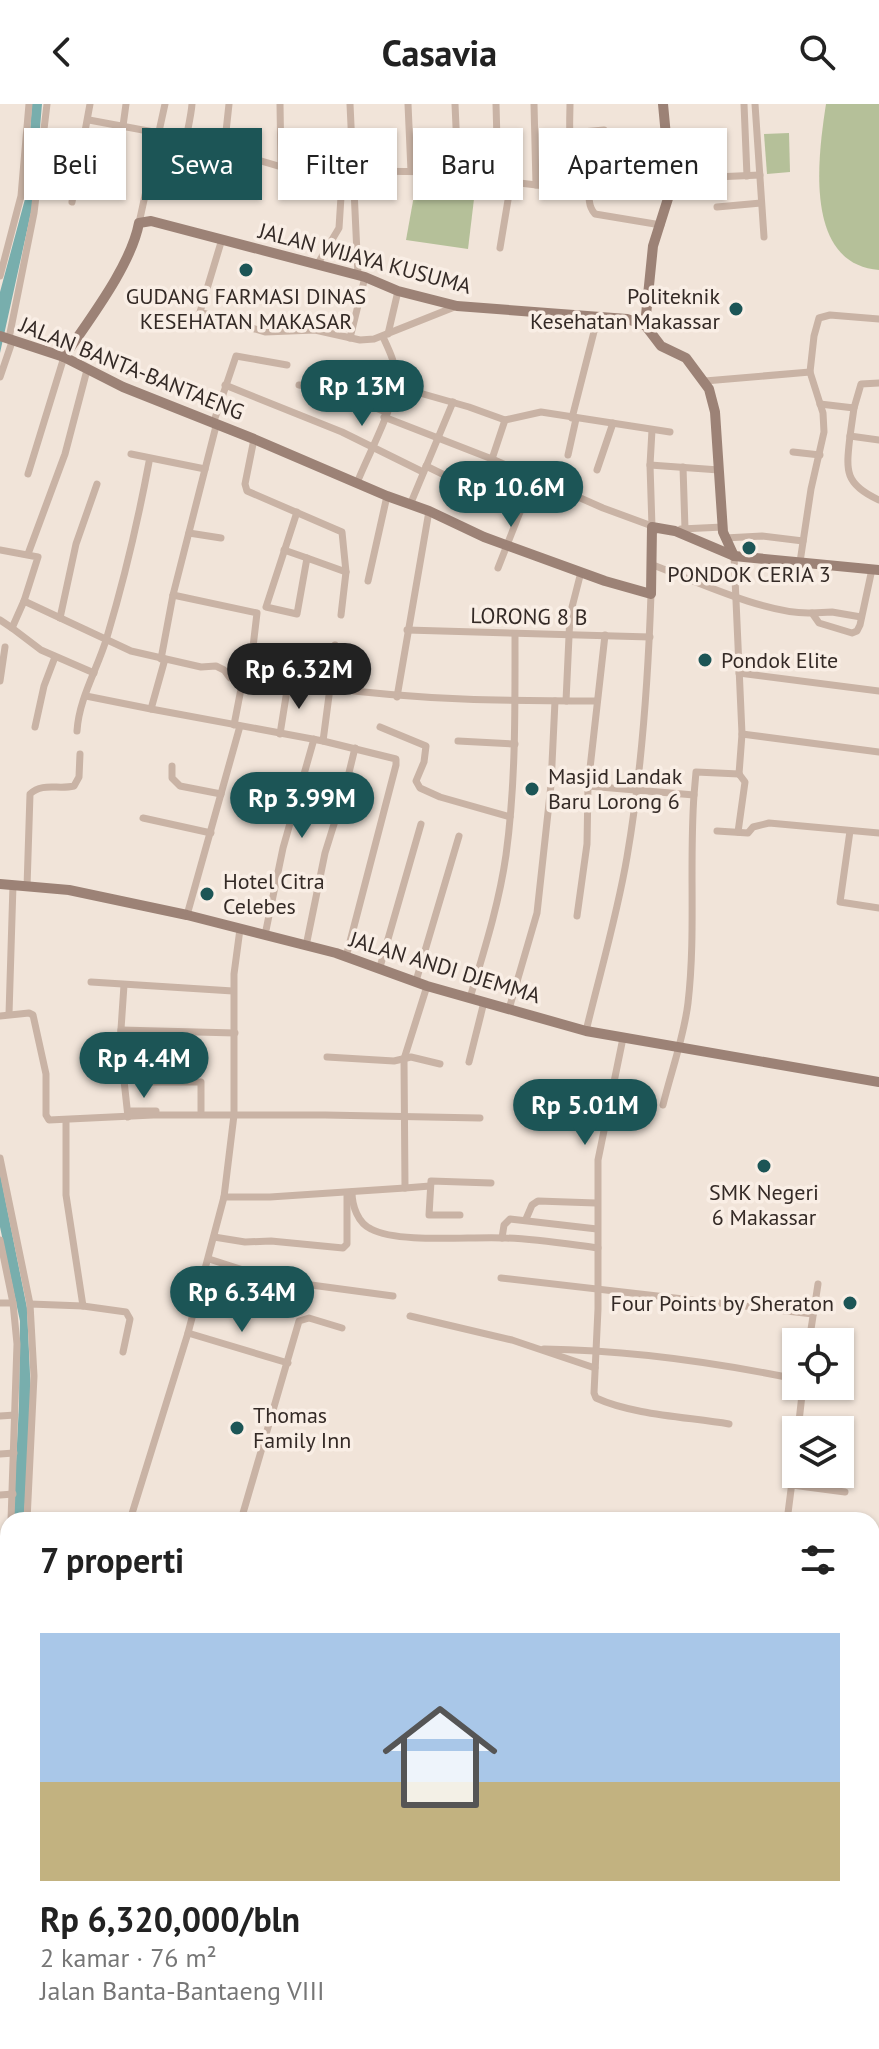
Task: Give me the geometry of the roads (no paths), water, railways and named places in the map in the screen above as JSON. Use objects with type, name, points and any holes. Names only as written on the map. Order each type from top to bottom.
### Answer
[{"type":"street","points":[[0,276],[21,196],[29,104]]},
{"type":"street","points":[[0,377],[34,213],[47,104]]},
{"type":"street","points":[[72,202],[90,104]]},
{"type":"street","points":[[123,126],[126,104]]},
{"type":"street","points":[[160,128],[165,104]]},
{"type":"street","points":[[190,128],[192,104]]},
{"type":"street","points":[[226,128],[229,104]]},
{"type":"street","points":[[280,104],[280,128]]},
{"type":"street","points":[[350,104],[351,128]]},
{"type":"street","points":[[397,172],[411,171],[408,104]]},
{"type":"street","points":[[455,104],[456,128]]},
{"type":"street","points":[[496,104],[497,128]]},
{"type":"street","points":[[534,104],[536,185]]},
{"type":"street","points":[[570,104],[571,128]]},
{"type":"street","points":[[663,104],[665,128]]},
{"type":"street","points":[[744,104],[747,176]]},
{"type":"street","points":[[755,104],[764,237]]},
{"type":"street","points":[[89,120],[142,130]]},
{"type":"street","points":[[727,177],[760,175]]},
{"type":"street","points":[[523,183],[539,185]]},
{"type":"street","points":[[28,474],[64,357],[109,289],[134,242],[144,200]]},
{"type":"street","points":[[317,265],[339,228],[341,200]]},
{"type":"street","points":[[350,338],[361,276],[355,200]]},
{"type":"street","points":[[500,248],[508,200]]},
{"type":"street","points":[[589,200],[595,214],[661,225]]},
{"type":"street","points":[[669,200],[653,246],[645,325],[661,346],[686,358],[705,381],[715,412],[724,532],[734,556],[737,597],[742,734],[739,774],[745,782],[738,832]]},
{"type":"street","points":[[717,207],[761,203]]},
{"type":"street","name":"JALAN WIJAYA KUSUMA","points":[[139,223],[151,221],[222,239],[361,276],[398,291],[457,306],[598,316],[627,319],[645,325]]},
{"type":"street","points":[[222,239],[199,308],[202,314],[265,332],[315,330],[360,340],[386,336],[457,306]]},
{"type":"street","points":[[357,483],[395,386],[395,370],[386,336],[398,291]]},
{"type":"street","points":[[800,562],[825,420],[810,372],[819,318],[830,315],[879,319]]},
{"type":"street","points":[[568,455],[598,316]]},
{"type":"street","name":"JALAN BANTA-BANTAENG","points":[[6,338],[64,357],[214,425],[507,545],[651,594]]},
{"type":"street","points":[[151,709],[173,595],[225,385],[238,355],[287,365]]},
{"type":"street","points":[[28,554],[65,454],[87,370]]},
{"type":"street","points":[[705,381],[810,372]]},
{"type":"street","points":[[879,383],[861,384],[854,408],[847,464],[849,477],[862,490],[879,500]]},
{"type":"street","points":[[225,385],[342,432],[520,512]]},
{"type":"street","points":[[299,385],[335,392],[631,520],[680,530],[803,541]]},
{"type":"street","points":[[395,386],[505,420],[541,412],[670,432]]},
{"type":"street","points":[[410,505],[453,402]]},
{"type":"street","points":[[820,404],[854,408]]},
{"type":"street","points":[[492,459],[505,420]]},
{"type":"street","points":[[597,470],[613,423]]},
{"type":"street","points":[[586,1031],[618,904],[638,790],[653,565],[652,430]]},
{"type":"street","points":[[850,436],[879,440]]},
{"type":"street","points":[[254,439],[245,489],[341,530],[346,572],[341,615]]},
{"type":"street","points":[[793,452],[820,455]]},
{"type":"street","points":[[131,454],[205,469]]},
{"type":"street","points":[[77,731],[106,641],[139,515],[149,460]]},
{"type":"street","points":[[650,465],[719,470]]},
{"type":"street","points":[[680,530],[683,467]]},
{"type":"street","points":[[498,568],[536,480]]},
{"type":"street","points":[[60,618],[76,544],[97,484]]},
{"type":"street","points":[[368,581],[387,496]]},
{"type":"street","points":[[397,697],[429,511]]},
{"type":"street","points":[[297,512],[266,603],[269,609],[294,614],[299,611],[307,558]]},
{"type":"street","points":[[680,530],[734,556],[875,570],[857,631],[852,633],[819,623],[812,613]]},
{"type":"street","points":[[189,533],[221,538]]},
{"type":"street","points":[[0,550],[28,554],[38,559],[12,628]]},
{"type":"street","points":[[284,550],[346,572]]},
{"type":"street","points":[[653,565],[737,597],[799,613],[832,612],[861,617]]},
{"type":"street","points":[[566,701],[572,601],[581,572]]},
{"type":"street","points":[[173,595],[257,613],[249,681]]},
{"type":"street","points":[[24,601],[131,651],[201,667],[216,666],[230,678],[397,697],[597,701]]},
{"type":"street","points":[[0,620],[55,657],[94,673]]},
{"type":"street","name":"LORONG 8 B","points":[[407,630],[650,637]]},
{"type":"street","points":[[470,998],[492,928],[510,817],[515,744],[515,634]]},
{"type":"street","points":[[577,916],[587,844],[588,786],[605,635]]},
{"type":"street","points":[[265,935],[283,848],[318,740],[330,688],[335,645]]},
{"type":"street","points":[[0,681],[5,647]]},
{"type":"street","points":[[35,727],[44,686],[55,657]]},
{"type":"street","points":[[739,673],[879,691]]},
{"type":"street","points":[[280,734],[288,684]]},
{"type":"street","points":[[187,915],[221,794],[237,726],[241,689]]},
{"type":"street","points":[[86,696],[318,740],[394,758],[396,765],[346,957]]},
{"type":"street","points":[[509,1009],[537,913],[551,785],[555,701]]},
{"type":"street","points":[[380,727],[426,746],[416,781],[420,788],[440,797],[510,817]]},
{"type":"street","points":[[742,734],[879,752]]},
{"type":"street","points":[[458,741],[515,744]]},
{"type":"street","points":[[306,946],[325,853],[355,748]]},
{"type":"street","points":[[27,887],[30,794],[41,787],[74,786],[79,777],[80,754]]},
{"type":"street","points":[[172,766],[172,778],[180,786],[221,794]]},
{"type":"street","points":[[663,1105],[690,985],[696,772],[739,774]]},
{"type":"street","points":[[588,786],[694,795]]},
{"type":"street","points":[[143,818],[211,833]]},
{"type":"street","points":[[717,831],[748,833],[760,824],[769,823],[879,833]]},
{"type":"street","points":[[380,967],[421,824]]},
{"type":"street","points":[[850,831],[840,902],[879,908]]},
{"type":"street","points":[[416,981],[459,836]]},
{"type":"street","name":"JALAN ANDI DJEMMA","points":[[0,884],[85,893],[187,915],[346,957],[427,986],[586,1031],[879,1082]]},
{"type":"street","points":[[9,1014],[13,885]]},
{"type":"street","points":[[132,1512],[188,1333],[224,1197],[234,1113],[233,991],[240,929]]},
{"type":"street","points":[[91,982],[233,991]]},
{"type":"street","points":[[124,985],[121,1030],[130,1114]]},
{"type":"street","points":[[405,1188],[404,1059],[427,986]]},
{"type":"street","points":[[469,1062],[484,1002]]},
{"type":"street","points":[[0,1016],[33,1015],[46,1074],[47,1118],[66,1121],[201,1111],[480,1118]]},
{"type":"street","points":[[121,1030],[235,1033]]},
{"type":"street","points":[[623,1038],[598,1160],[594,1393],[596,1398],[603,1401],[729,1424]]},
{"type":"street","points":[[327,1057],[394,1061],[416,1057],[440,1064]]},
{"type":"street","points":[[143,1082],[201,1082],[201,1111]]},
{"type":"street","points":[[130,1114],[234,1113]]},
{"type":"street","points":[[66,1121],[66,1195],[83,1306]]},
{"type":"street","points":[[0,1158],[30,1304],[34,1376],[27,1512]]},
{"type":"street","points":[[460,1215],[429,1215],[430,1186],[434,1180],[491,1183]]},
{"type":"street","points":[[224,1197],[430,1186]]},
{"type":"street","points":[[214,1237],[245,1242],[345,1247],[350,1192]]},
{"type":"street","points":[[350,1192],[360,1219],[369,1229],[379,1232],[502,1238],[598,1248]]},
{"type":"street","points":[[526,1219],[532,1205],[538,1201],[596,1203]]},
{"type":"street","points":[[502,1238],[506,1221],[510,1219],[597,1229]]},
{"type":"street","points":[[0,1240],[13,1303],[17,1363],[12,1512]]},
{"type":"street","points":[[209,1259],[274,1280],[393,1296]]},
{"type":"street","points":[[501,1278],[813,1314]]},
{"type":"street","points":[[811,1328],[818,1284]]},
{"type":"street","points":[[0,1303],[13,1303]]},
{"type":"street","points":[[30,1304],[123,1311],[128,1314],[123,1352]]},
{"type":"street","points":[[410,1316],[544,1349],[595,1368]]},
{"type":"street","points":[[243,1512],[299,1321],[309,1318],[342,1328]]},
{"type":"street","points":[[188,1333],[288,1363]]},
{"type":"street","points":[[544,1349],[596,1349],[782,1376]]},
{"type":"street","points":[[0,1416],[15,1415]]},
{"type":"street","points":[[0,1454],[14,1453]]},
{"type":"street","points":[[788,1512],[792,1488]]},
{"type":"street","points":[[815,1488],[845,1492]]},
{"type":"street","points":[[0,1495],[13,1494]]},
{"type":"water","points":[[32,104],[42,104],[40,128],[30,128]]},
{"type":"water","points":[[25,200],[34,200],[0,353],[0,292]]},
{"type":"water","points":[[0,1173],[27,1308],[31,1396],[24,1512],[13,1512],[20,1321],[0,1227]]},
{"type":"place","name":"GUDANG FARMASI DINAS KESEHATAN MAKASAR","points":[[246,270]]},
{"type":"place","name":"Politeknik Kesehatan Makassar","points":[[736,309]]},
{"type":"place","name":"PONDOK CERIA 3","points":[[749,548]]},
{"type":"place","name":"Pondok Elite","points":[[705,660]]},
{"type":"place","name":"Masjid Landak Baru Lorong 6","points":[[532,789]]},
{"type":"place","name":"Hotel Citra Celebes","points":[[207,894]]},
{"type":"place","name":"SMK Negeri 6 Makassar","points":[[764,1166]]},
{"type":"place","name":"Four Points by Sheraton","points":[[850,1303]]},
{"type":"place","name":"Thomas Family Inn","points":[[237,1428]]}]
